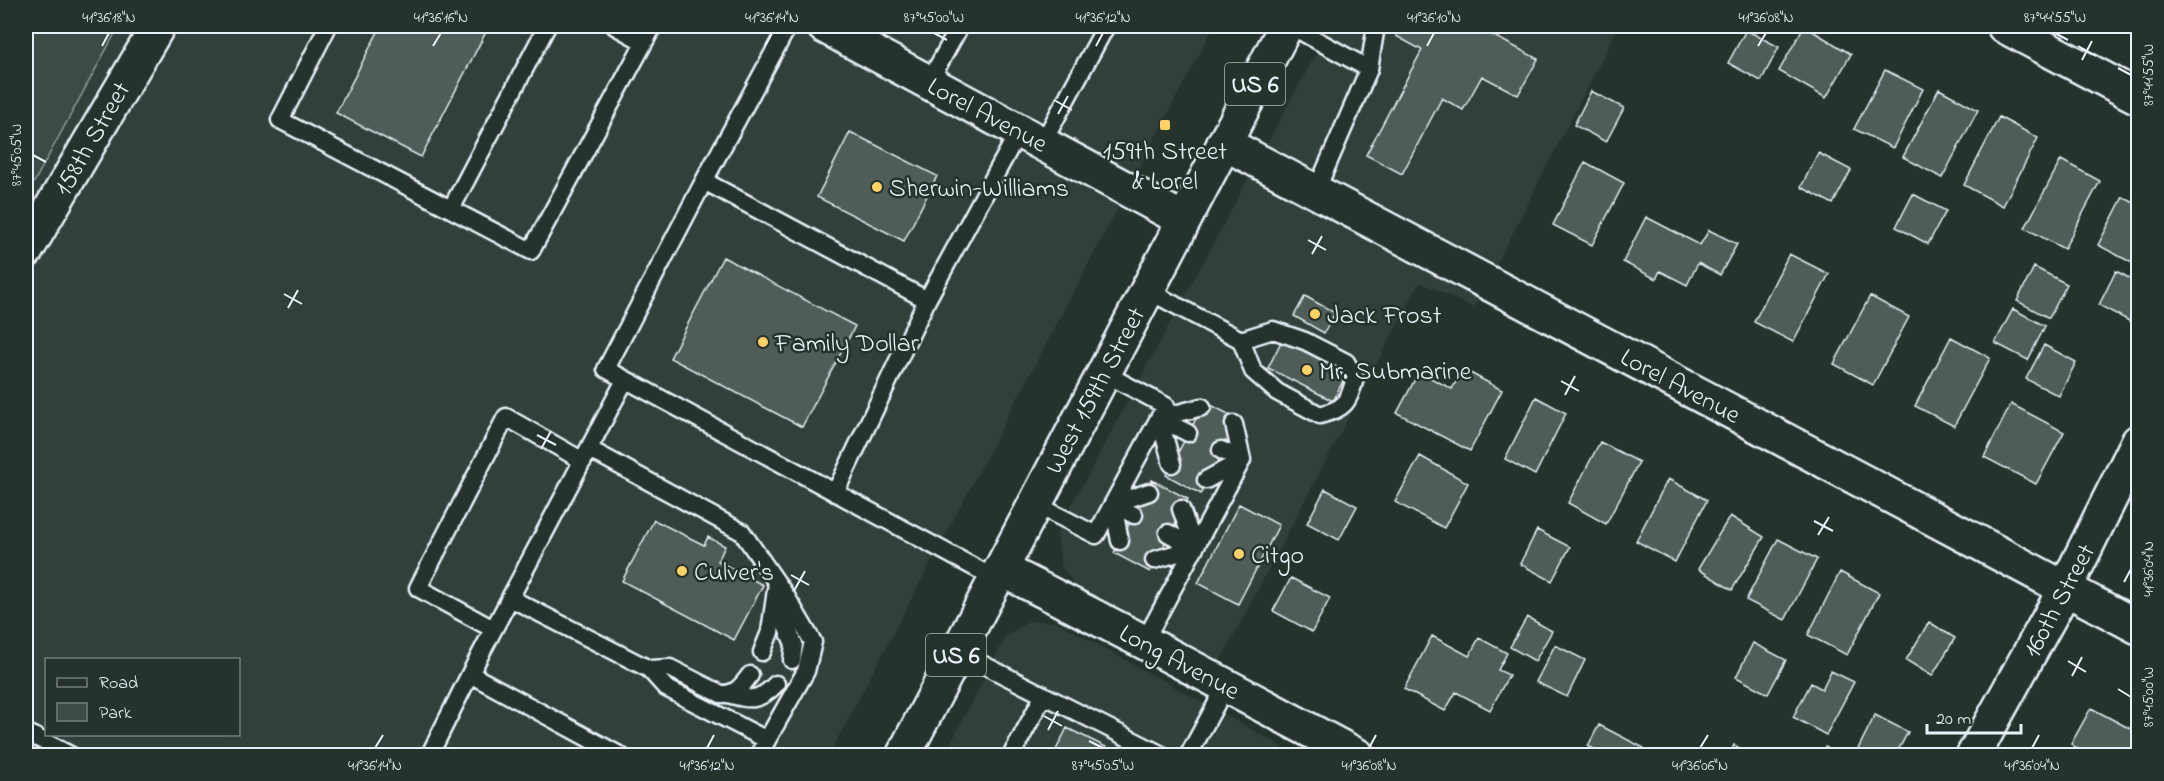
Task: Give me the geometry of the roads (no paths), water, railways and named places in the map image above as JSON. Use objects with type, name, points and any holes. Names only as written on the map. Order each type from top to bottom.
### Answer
[{"type":"street","name":"158th Street","points":[[26,251],[158,26]]},
{"type":"street","name":"Lorel Avenue","points":[[824,26],[857,33],[929,82],[1184,220]]},
{"type":"street","name":"West 159th Street","points":[[903,756],[1286,26]]},
{"type":"street","points":[[2004,26],[2139,97]]},
{"type":"street","name":"Lorel Avenue","points":[[1224,142],[2139,627]]},
{"type":"street","name":"160th Street","points":[[1973,756],[2065,588],[2139,442]]},
{"type":"street","name":"Long Avenue","points":[[998,574],[1144,642],[1358,756]]},
{"type":"lane","points":[[328,26],[280,120],[531,251],[653,26]]},
{"type":"lane","points":[[451,209],[547,26]]},
{"type":"lane","points":[[615,26],[644,42]]},
{"type":"lane","points":[[788,26],[606,369],[835,493],[998,574]]},
{"type":"lane","points":[[929,82],[960,26]]},
{"type":"lane","points":[[835,493],[927,300],[1031,137],[1106,26]]},
{"type":"lane","points":[[1291,26],[1369,69]]},
{"type":"lane","points":[[1316,191],[1369,69],[1377,26]]},
{"type":"lane","points":[[704,181],[927,300]]},
{"type":"lane","points":[[1147,290],[1241,340],[1254,371],[1277,392],[1320,415],[1338,411],[1350,397],[1355,378],[1346,362],[1305,341],[1273,330],[1241,340]]},
{"type":"lane","points":[[1035,504],[1096,535],[1166,406],[1104,373]]},
{"type":"lane","points":[[429,756],[493,629],[626,380]]},
{"type":"lane","points":[[1159,418],[1202,407]]},
{"type":"lane","points":[[493,629],[418,588],[506,417],[742,532],[813,642],[806,671],[758,756]]},
{"type":"lane","points":[[1159,418],[1188,433]]},
{"type":"lane","points":[[1159,418],[1172,464]]},
{"type":"lane","points":[[1144,642],[1242,460],[1234,424]]},
{"type":"lane","points":[[1221,450],[1242,460]]},
{"type":"lane","points":[[1206,480],[1242,460]]},
{"type":"lane","points":[[1113,504],[1149,492]]},
{"type":"lane","points":[[1113,504],[1134,515]]},
{"type":"lane","points":[[1113,504],[1120,541]]},
{"type":"lane","points":[[1181,509],[1195,548]]},
{"type":"lane","points":[[1168,533],[1195,548]]},
{"type":"lane","points":[[1154,560],[1195,548]]},
{"type":"lane","points":[[762,652],[770,632],[777,583]]},
{"type":"lane","points":[[510,598],[649,669],[666,688],[767,740]]},
{"type":"lane","points":[[775,600],[794,644],[792,660]]},
{"type":"lane","points":[[958,652],[1164,756]]},
{"type":"lane","points":[[649,669],[670,668],[721,694],[749,700],[767,694],[776,684]]},
{"type":"lane","points":[[470,674],[621,756]]},
{"type":"lane","points":[[728,694],[740,688],[750,675]]},
{"type":"lane","points":[[1188,756],[1226,686]]},
{"type":"lane","points":[[1011,756],[1044,695]]},
{"type":"lane","points":[[26,732],[72,756]]},
{"type":"place","name":"159th Street & Lorel","points":[[1165,125]]},
{"type":"place","name":"Sherwin-Williams","points":[[877,187]]},
{"type":"place","name":"Jack Frost","points":[[1315,314]]},
{"type":"place","name":"Family Dollar","points":[[763,342]]},
{"type":"place","name":"Mr. Submarine","points":[[1307,370]]},
{"type":"place","name":"Citgo","points":[[1239,554]]},
{"type":"place","name":"Culver's","points":[[682,571]]}]
